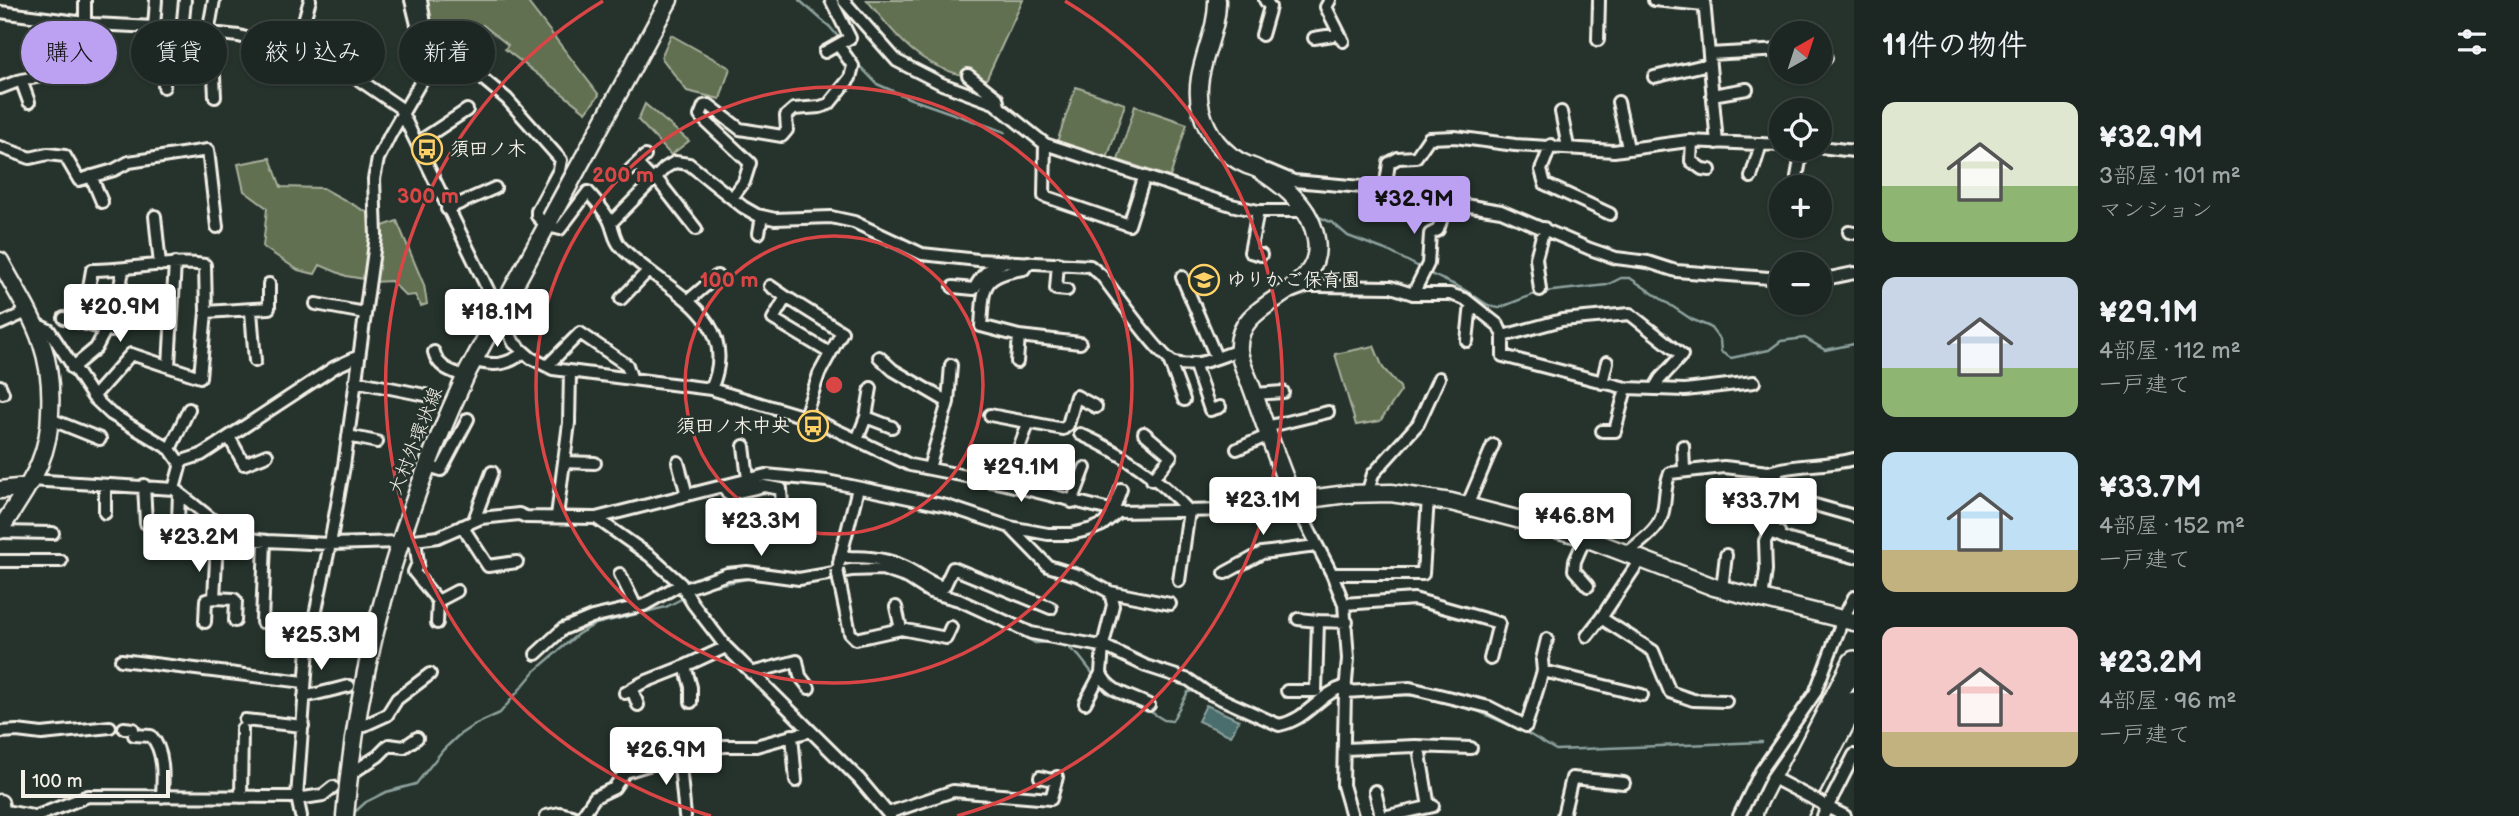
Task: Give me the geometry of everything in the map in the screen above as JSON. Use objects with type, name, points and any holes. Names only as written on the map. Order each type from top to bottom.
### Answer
[{"type":"highway","points":[[1775,816],[1854,662]]},
{"type":"highway","points":[[1796,816],[1854,703]]},
{"type":"street","points":[[85,0],[89,21]]},
{"type":"street","points":[[156,0],[159,21]]},
{"type":"street","points":[[183,21],[185,0]]},
{"type":"street","points":[[211,21],[214,0]]},
{"type":"street","points":[[304,21],[310,0]]},
{"type":"street","points":[[411,0],[416,21]]},
{"type":"street","points":[[421,0],[425,21]]},
{"type":"street","name":"大村外環状線","points":[[345,816],[356,729],[376,626],[407,541],[428,466],[474,361],[670,0]]},
{"type":"street","points":[[825,52],[849,38],[831,0]]},
{"type":"street","points":[[843,0],[897,61],[942,84],[994,103],[1045,144],[1258,211],[1308,211]]},
{"type":"street","points":[[1217,0],[1216,21],[1201,68],[1198,92],[1200,109],[1210,135],[1231,156],[1259,169],[1290,193],[1308,211],[1316,236],[1318,249],[1314,261],[1297,285],[1282,296]]},
{"type":"street","points":[[1262,35],[1270,7],[1265,0]]},
{"type":"street","points":[[1314,38],[1341,38],[1326,7],[1330,0]]},
{"type":"street","points":[[1598,40],[1599,0]]},
{"type":"street","points":[[1654,0],[1704,2],[1717,143]]},
{"type":"street","points":[[0,12],[80,21]]},
{"type":"street","points":[[732,198],[744,183],[750,163],[700,116],[704,106],[709,105],[740,129],[782,136],[787,130],[788,113],[794,109],[829,104],[850,78],[853,66],[842,43]]},
{"type":"street","points":[[1654,77],[1709,59],[1769,52]]},
{"type":"street","points":[[968,75],[997,98],[999,108]]},
{"type":"street","points":[[0,89],[21,80]]},
{"type":"street","points":[[23,84],[29,102]]},
{"type":"street","points":[[217,84],[218,91]]},
{"type":"street","points":[[365,84],[399,107],[514,343],[547,366],[570,372],[631,377],[711,389],[805,416],[910,465],[1006,484],[1116,511],[1236,510],[1367,494],[1391,493],[1428,498],[1548,525],[1722,589],[1849,620]]},
{"type":"street","points":[[301,816],[297,798],[304,682],[348,436],[376,236],[374,179],[379,159],[419,84]]},
{"type":"street","points":[[489,84],[507,99],[561,160],[559,170],[537,211],[537,216],[547,226],[560,229],[588,192],[611,223],[619,245],[648,271],[689,300],[709,324],[719,353],[717,376],[711,389]]},
{"type":"street","points":[[1712,95],[1747,89]]},
{"type":"street","points":[[1618,102],[1628,148]]},
{"type":"street","points":[[417,143],[467,110]]},
{"type":"street","points":[[1561,112],[1568,147]]},
{"type":"street","points":[[1385,189],[1389,163],[1398,158],[1416,157],[1429,138],[1455,137],[1515,145],[1551,145],[1614,151],[1692,141],[1769,144]]},
{"type":"street","points":[[1692,141],[1692,161],[1702,169],[1710,170]]},
{"type":"street","points":[[1045,144],[1044,196],[1129,225],[1144,177]]},
{"type":"street","points":[[1751,177],[1761,144]]},
{"type":"street","points":[[1551,145],[1541,170],[1545,184],[1610,214]]},
{"type":"street","points":[[0,147],[30,158],[48,153],[65,156],[79,180],[114,170],[128,162],[208,150],[221,214],[217,227]]},
{"type":"street","points":[[1832,148],[1854,151]]},
{"type":"street","points":[[611,223],[665,168],[675,162],[689,164],[743,207],[762,216],[775,219],[831,217],[854,222],[922,254],[1004,262],[1090,266],[1169,360],[1184,400]]},
{"type":"street","points":[[637,164],[655,180],[696,229]]},
{"type":"street","points":[[1259,169],[1294,181],[1385,189],[1501,211],[1616,258],[1648,262],[1676,271],[1769,278]]},
{"type":"street","points":[[91,176],[102,202]]},
{"type":"street","points":[[447,209],[495,188]]},
{"type":"street","points":[[1250,252],[1258,211]]},
{"type":"street","points":[[155,216],[160,265]]},
{"type":"street","points":[[760,233],[762,216]]},
{"type":"street","points":[[1413,293],[1428,264],[1430,234],[1438,230],[1442,218]]},
{"type":"street","points":[[1540,290],[1536,258],[1544,228]]},
{"type":"street","points":[[0,261],[31,317],[47,353],[50,369],[50,419],[45,449],[0,531],[53,533]]},
{"type":"street","points":[[953,287],[974,289],[990,267],[1004,262]]},
{"type":"street","points":[[1028,262],[1024,269],[996,275],[986,285],[981,326],[1019,336],[1080,344]]},
{"type":"street","points":[[169,365],[174,263]]},
{"type":"street","points":[[83,322],[92,270],[123,270],[174,263],[205,265],[206,312],[201,377],[131,354],[93,397]]},
{"type":"street","points":[[1058,263],[1056,289],[1067,290]]},
{"type":"street","points":[[64,318],[112,331],[123,270]]},
{"type":"street","points":[[621,299],[648,271]]},
{"type":"street","points":[[0,272],[12,284]]},
{"type":"street","points":[[1832,278],[1854,273]]},
{"type":"street","points":[[689,300],[718,276]]},
{"type":"street","points":[[1182,276],[1216,357]]},
{"type":"street","points":[[206,312],[269,308],[269,284]]},
{"type":"street","points":[[770,286],[842,332],[819,374],[805,416]]},
{"type":"street","points":[[1352,816],[1343,786],[1348,659],[1344,604],[1332,574],[1293,501],[1239,350],[1248,322],[1268,303],[1307,286],[1391,286],[1413,293],[1450,294],[1471,304],[1498,325],[1503,336],[1503,356],[1602,383],[1626,388],[1685,390],[1754,382]]},
{"type":"street","points":[[786,297],[773,318],[830,353]]},
{"type":"street","points":[[316,304],[365,313]]},
{"type":"street","points":[[1467,341],[1471,304]]},
{"type":"street","points":[[251,311],[255,361]]},
{"type":"street","points":[[1503,336],[1562,320],[1630,314],[1682,355],[1654,388]]},
{"type":"street","points":[[0,324],[31,317],[49,330],[93,397],[130,427],[170,449],[180,467],[176,491],[178,522],[164,551]]},
{"type":"street","points":[[72,368],[96,348],[106,329]]},
{"type":"street","points":[[547,366],[580,333],[627,365],[631,377]]},
{"type":"street","points":[[1017,362],[1019,336]]},
{"type":"street","points":[[1169,360],[1177,364],[1194,363],[1239,350]]},
{"type":"street","points":[[434,352],[437,362],[444,368],[466,377]]},
{"type":"street","points":[[474,361],[489,365],[504,364],[524,352]]},
{"type":"street","points":[[179,462],[201,455],[335,367],[359,356]]},
{"type":"street","points":[[879,357],[893,370],[948,402]]},
{"type":"street","points":[[1602,383],[1606,362]]},
{"type":"street","points":[[1194,363],[1211,410]]},
{"type":"street","points":[[929,468],[948,402],[951,365]]},
{"type":"street","points":[[557,516],[569,423],[570,372]]},
{"type":"street","points":[[1367,494],[1373,474],[1418,425],[1439,378]]},
{"type":"street","points":[[355,381],[430,396]]},
{"type":"street","points":[[857,440],[866,417],[871,388]]},
{"type":"street","points":[[1602,431],[1615,431],[1626,388]]},
{"type":"street","points":[[1254,394],[1283,391]]},
{"type":"street","points":[[989,415],[1063,429],[1068,425],[1076,396],[1096,407]]},
{"type":"street","points":[[170,449],[189,409]]},
{"type":"street","points":[[1237,449],[1268,431],[1328,411]]},
{"type":"street","points":[[866,417],[892,427]]},
{"type":"street","points":[[50,419],[100,439]]},
{"type":"street","points":[[428,466],[441,470],[468,419]]},
{"type":"street","points":[[1006,484],[1028,424]]},
{"type":"street","points":[[1144,433],[1171,456],[1152,480]]},
{"type":"street","points":[[1080,434],[1111,448],[1189,511]]},
{"type":"street","points":[[348,436],[377,442]]},
{"type":"street","points":[[229,437],[244,464],[267,455]]},
{"type":"street","points":[[1467,506],[1493,445]]},
{"type":"street","points":[[744,446],[748,479]]},
{"type":"street","points":[[1683,446],[1684,470]]},
{"type":"street","points":[[1587,636],[1601,618],[1633,557],[1662,517],[1666,483],[1670,473],[1724,467],[1769,471],[1785,466],[1819,466],[1854,459]]},
{"type":"street","points":[[564,462],[595,463]]},
{"type":"street","points":[[678,463],[687,495]]},
{"type":"street","points":[[1072,502],[1085,468]]},
{"type":"street","points":[[1769,471],[1808,503],[1854,516]]},
{"type":"street","points":[[474,520],[492,472]]},
{"type":"street","points":[[0,490],[28,484],[144,485],[176,491],[234,537],[330,544],[438,537],[474,520],[519,514],[526,517],[596,518],[766,475],[827,481],[947,506],[1010,527],[1048,534],[1070,534],[1102,525],[1116,511],[1121,489]]},
{"type":"street","points":[[105,485],[105,513]]},
{"type":"street","points":[[144,485],[146,523]]},
{"type":"street","points":[[724,487],[728,494],[764,486],[781,489],[783,524]]},
{"type":"street","points":[[858,488],[839,569],[850,633],[856,639],[901,629],[946,638],[951,627]]},
{"type":"street","points":[[1332,574],[1423,574],[1428,498]]},
{"type":"street","points":[[1179,581],[1189,511]]},
{"type":"street","points":[[1750,512],[1790,540]]},
{"type":"street","points":[[596,518],[650,556],[684,588],[692,604],[726,647],[859,779],[889,815],[953,791],[1051,799],[1057,779],[1040,777]]},
{"type":"street","points":[[462,526],[488,566],[517,562]]},
{"type":"street","points":[[1010,527],[1048,566],[1080,576],[1110,592],[1170,604]]},
{"type":"street","points":[[214,598],[217,541],[228,532]]},
{"type":"street","points":[[1762,600],[1766,570],[1765,541],[1770,532],[1854,557]]},
{"type":"street","points":[[1585,538],[1574,570],[1588,586]]},
{"type":"street","points":[[262,621],[265,541]]},
{"type":"street","points":[[407,541],[418,563],[414,572],[438,601],[437,623]]},
{"type":"street","points":[[1225,573],[1262,553],[1316,546]]},
{"type":"street","points":[[1722,589],[1726,555]]},
{"type":"street","points":[[839,569],[881,559],[901,565],[933,585],[944,587],[953,568],[1051,608]]},
{"type":"street","points":[[0,561],[61,561]]},
{"type":"street","points":[[536,654],[563,629],[592,617],[644,605],[727,574],[747,572],[799,579],[851,570],[881,569],[908,578],[930,592],[959,600],[1031,634],[1103,645],[1146,666],[1189,680],[1206,692],[1279,725],[1304,715],[1333,690],[1410,688],[1489,707],[1526,726],[1543,671],[1542,660],[1547,639]]},
{"type":"street","points":[[620,574],[635,607]]},
{"type":"street","points":[[438,601],[457,591]]},
{"type":"street","points":[[1086,704],[1099,679],[1103,645],[1113,605],[1110,592]]},
{"type":"street","points":[[1739,816],[1761,771],[1815,693],[1849,620],[1854,597]]},
{"type":"street","points":[[205,622],[206,600],[214,598],[236,601],[235,621]]},
{"type":"street","points":[[1344,604],[1414,599],[1499,624],[1490,659]]},
{"type":"street","points":[[896,607],[901,629]]},
{"type":"street","points":[[1601,618],[1653,651],[1670,692],[1693,700],[1726,701]]},
{"type":"street","points":[[1298,619],[1347,622]]},
{"type":"street","points":[[1287,691],[1316,691],[1318,621]]},
{"type":"street","points":[[638,705],[628,691],[726,647]]},
{"type":"street","points":[[751,673],[796,655],[800,676],[809,688]]},
{"type":"street","points":[[121,660],[304,682]]},
{"type":"street","points":[[685,666],[691,687],[691,702]]},
{"type":"street","points":[[1543,671],[1642,695]]},
{"type":"street","points":[[356,729],[387,715],[397,699],[430,674]]},
{"type":"street","points":[[1099,679],[1149,705]]},
{"type":"street","points":[[304,697],[349,686]]},
{"type":"street","points":[[241,797],[244,724],[303,726]]},
{"type":"street","points":[[0,732],[42,734],[110,727]]},
{"type":"street","points":[[124,727],[133,729],[134,735],[150,736],[156,742],[164,773],[162,797]]},
{"type":"street","points":[[583,816],[595,797],[614,788],[625,772],[679,755],[725,746],[756,746],[810,731]]},
{"type":"street","points":[[792,736],[796,781]]},
{"type":"street","points":[[349,775],[378,756],[389,745],[404,747],[417,738]]},
{"type":"street","points":[[1345,749],[1415,746],[1471,748]]},
{"type":"street","points":[[1388,816],[1432,806],[1420,754]]},
{"type":"street","points":[[679,755],[685,816]]},
{"type":"street","points":[[1824,809],[1854,755]]},
{"type":"street","points":[[1761,771],[1824,809],[1845,816]]},
{"type":"street","points":[[1563,816],[1572,778],[1624,783]]},
{"type":"street","points":[[0,810],[41,815],[88,796],[297,798],[323,794],[333,787]]},
{"type":"street","points":[[1375,791],[1381,816]]},
{"type":"street","points":[[1730,816],[1749,797]]},
{"type":"street","points":[[0,803],[1,816]]},
{"type":"street","points":[[546,816],[560,813],[572,816]]},
{"type":"green space","points":[[424,0],[526,0],[599,95],[586,112],[505,49],[508,45],[495,35],[495,21],[430,21]]},
{"type":"green space","points":[[867,0],[1023,0],[986,80],[969,71],[966,76],[949,71],[921,57],[898,37]]},
{"type":"green space","points":[[671,35],[730,68],[720,99],[687,91],[661,57]]},
{"type":"green space","points":[[1076,87],[1125,104],[1107,159],[1057,142]]},
{"type":"green space","points":[[645,104],[689,141],[671,155],[638,120]]},
{"type":"green space","points":[[1135,106],[1187,124],[1170,177],[1118,160]]},
{"type":"green space","points":[[270,158],[281,187],[323,188],[372,215],[373,236],[364,279],[346,276],[320,265],[315,274],[298,270],[263,247],[267,208],[244,191],[238,164]]},
{"type":"green space","points":[[397,221],[424,285],[427,304],[421,306],[415,295],[406,296],[391,281],[373,282],[380,227]]},
{"type":"green space","points":[[1374,346],[1383,368],[1401,391],[1380,421],[1356,425],[1335,354]]},
{"type":"water","points":[[1206,705],[1239,720],[1231,736],[1198,721]]},
{"type":"waterway","points":[[799,0],[839,38]]},
{"type":"waterway","points":[[855,61],[877,84],[911,99],[1005,132]]},
{"type":"waterway","points":[[1319,217],[1333,223],[1348,236],[1388,251],[1421,268]]},
{"type":"waterway","points":[[1427,272],[1463,289],[1486,304],[1499,308],[1537,293]]},
{"type":"waterway","points":[[1544,292],[1607,285],[1621,278],[1630,278],[1691,319],[1710,327],[1720,340],[1721,352],[1731,358],[1769,350],[1781,341],[1805,338],[1825,350],[1854,344]]},
{"type":"waterway","points":[[703,588],[751,578]]},
{"type":"waterway","points":[[356,811],[366,802],[386,792],[416,784],[443,750],[459,735],[500,713],[536,670],[578,634],[596,624],[666,607],[685,597]]},
{"type":"waterway","points":[[939,599],[956,604]]},
{"type":"waterway","points":[[1013,630],[1035,643],[1056,642],[1068,647],[1079,656],[1096,678]]},
{"type":"waterway","points":[[1100,684],[1107,693],[1128,702]]},
{"type":"waterway","points":[[1141,706],[1164,720],[1172,721],[1188,692],[1197,690]]},
{"type":"waterway","points":[[1354,697],[1427,697]]},
{"type":"waterway","points":[[1471,708],[1527,733],[1556,750],[1762,742]]},
{"type":"place","name":"須田ノ木","points":[[427,149]]},
{"type":"place","name":"ゆりかご保育園","points":[[1204,280]]},
{"type":"place","name":"須田ノ木中央","points":[[813,426]]}]
